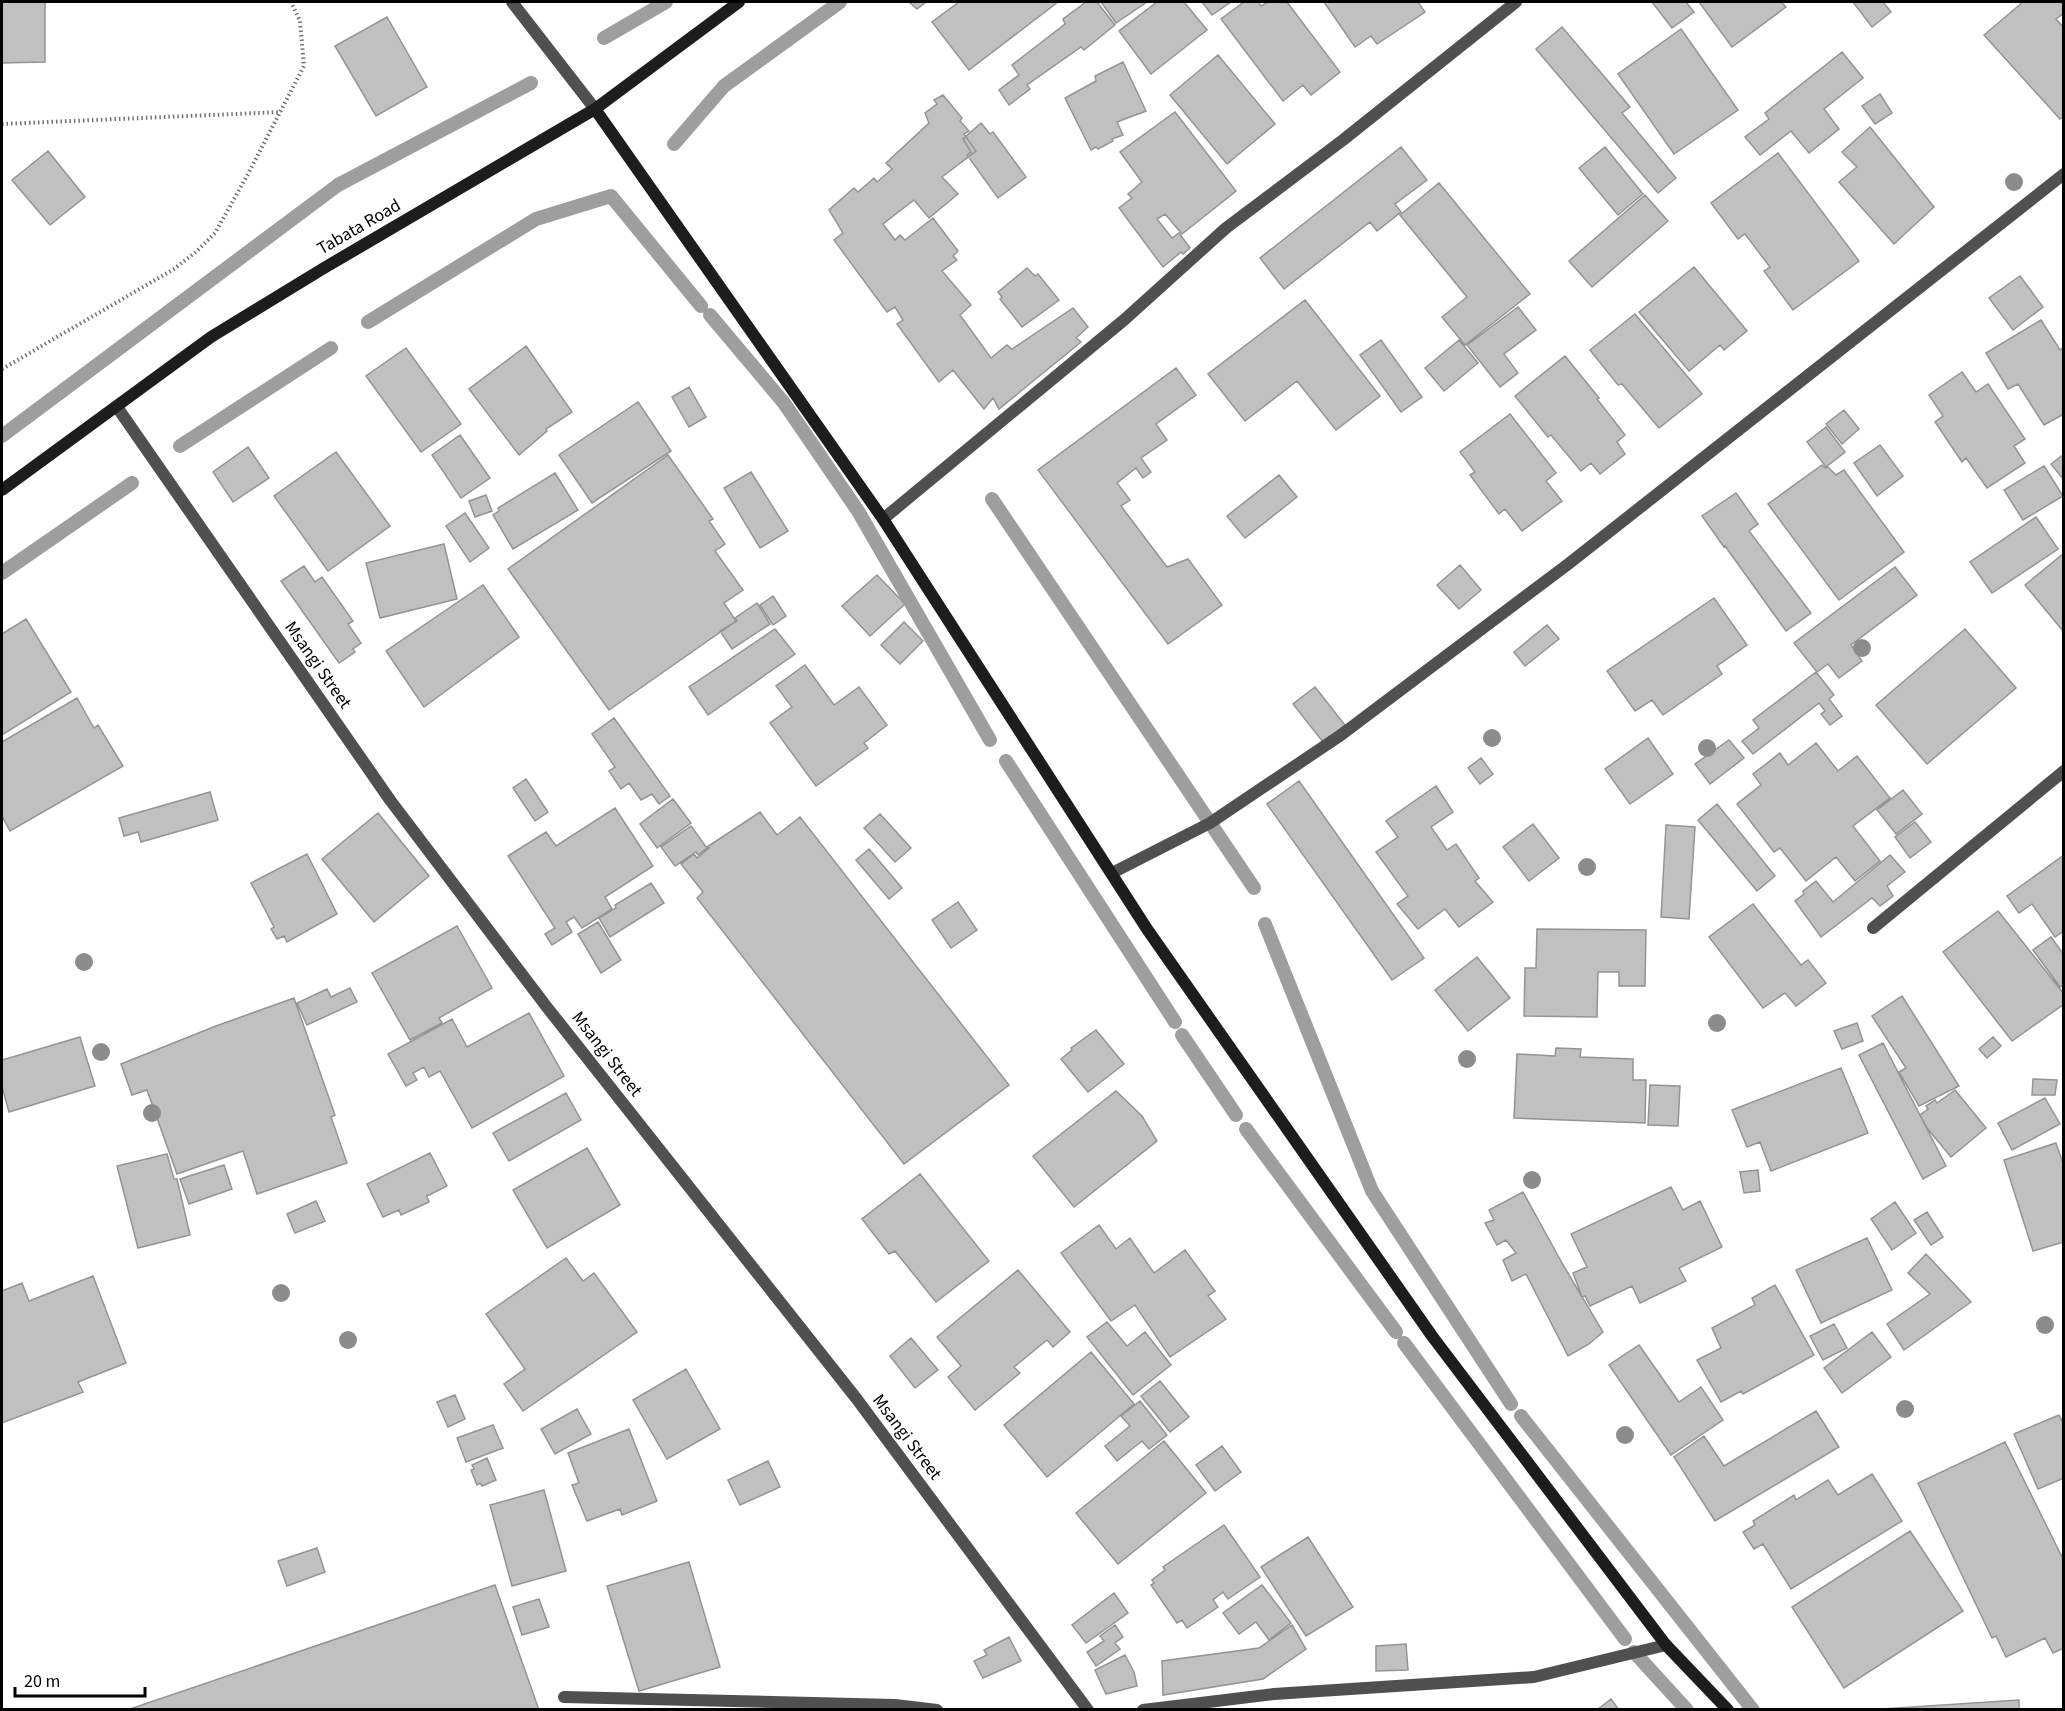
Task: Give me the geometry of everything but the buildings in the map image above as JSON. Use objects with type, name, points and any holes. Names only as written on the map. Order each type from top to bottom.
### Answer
[{"type":"main road","name":"Tabata Road","points":[[2,490],[220,331],[595,109],[739,2]]},
{"type":"main road","points":[[595,109],[883,519],[1147,929],[1432,1336],[1666,1645],[1728,1710]]},
{"type":"street","points":[[512,2],[595,109]]},
{"type":"street","points":[[883,519],[1124,320],[1226,228],[1342,140],[1516,2]]},
{"type":"street","points":[[1112,873],[1210,823],[1341,735],[1567,565],[2064,174]]},
{"type":"street","name":"Msangi Street","points":[[117,406],[390,800],[546,1006],[856,1398],[1088,1710]]},
{"type":"street","points":[[1873,928],[2064,771]]},
{"type":"street","points":[[1143,1710],[1274,1694],[1534,1677],[1666,1645]]},
{"type":"street","points":[[564,1697],[895,1705],[937,1710]]},
{"type":"path","points":[[2,369],[174,269],[198,251],[215,233],[304,66],[300,21],[291,2]]},
{"type":"path","points":[[2,124],[281,112]]},
{"type":"waterway","points":[[604,38],[666,2]]},
{"type":"waterway","points":[[674,144],[724,86],[840,2]]},
{"type":"waterway","points":[[2,436],[338,185],[531,83]]},
{"type":"waterway","points":[[368,322],[536,219],[611,196],[701,306]]},
{"type":"waterway","points":[[710,315],[784,403],[858,511],[990,740]]},
{"type":"waterway","points":[[180,446],[331,348]]},
{"type":"waterway","points":[[2,573],[132,483]]},
{"type":"waterway","points":[[992,499],[1254,888]]},
{"type":"waterway","points":[[1006,761],[1175,1022]]},
{"type":"waterway","points":[[1265,924],[1372,1191],[1511,1404]]},
{"type":"waterway","points":[[1182,1035],[1236,1115]]},
{"type":"waterway","points":[[1246,1129],[1396,1332]]},
{"type":"waterway","points":[[1404,1343],[1625,1639]]},
{"type":"waterway","points":[[1521,1416],[1753,1710]]},
{"type":"waterway","points":[[1634,1652],[1687,1710]]}]
